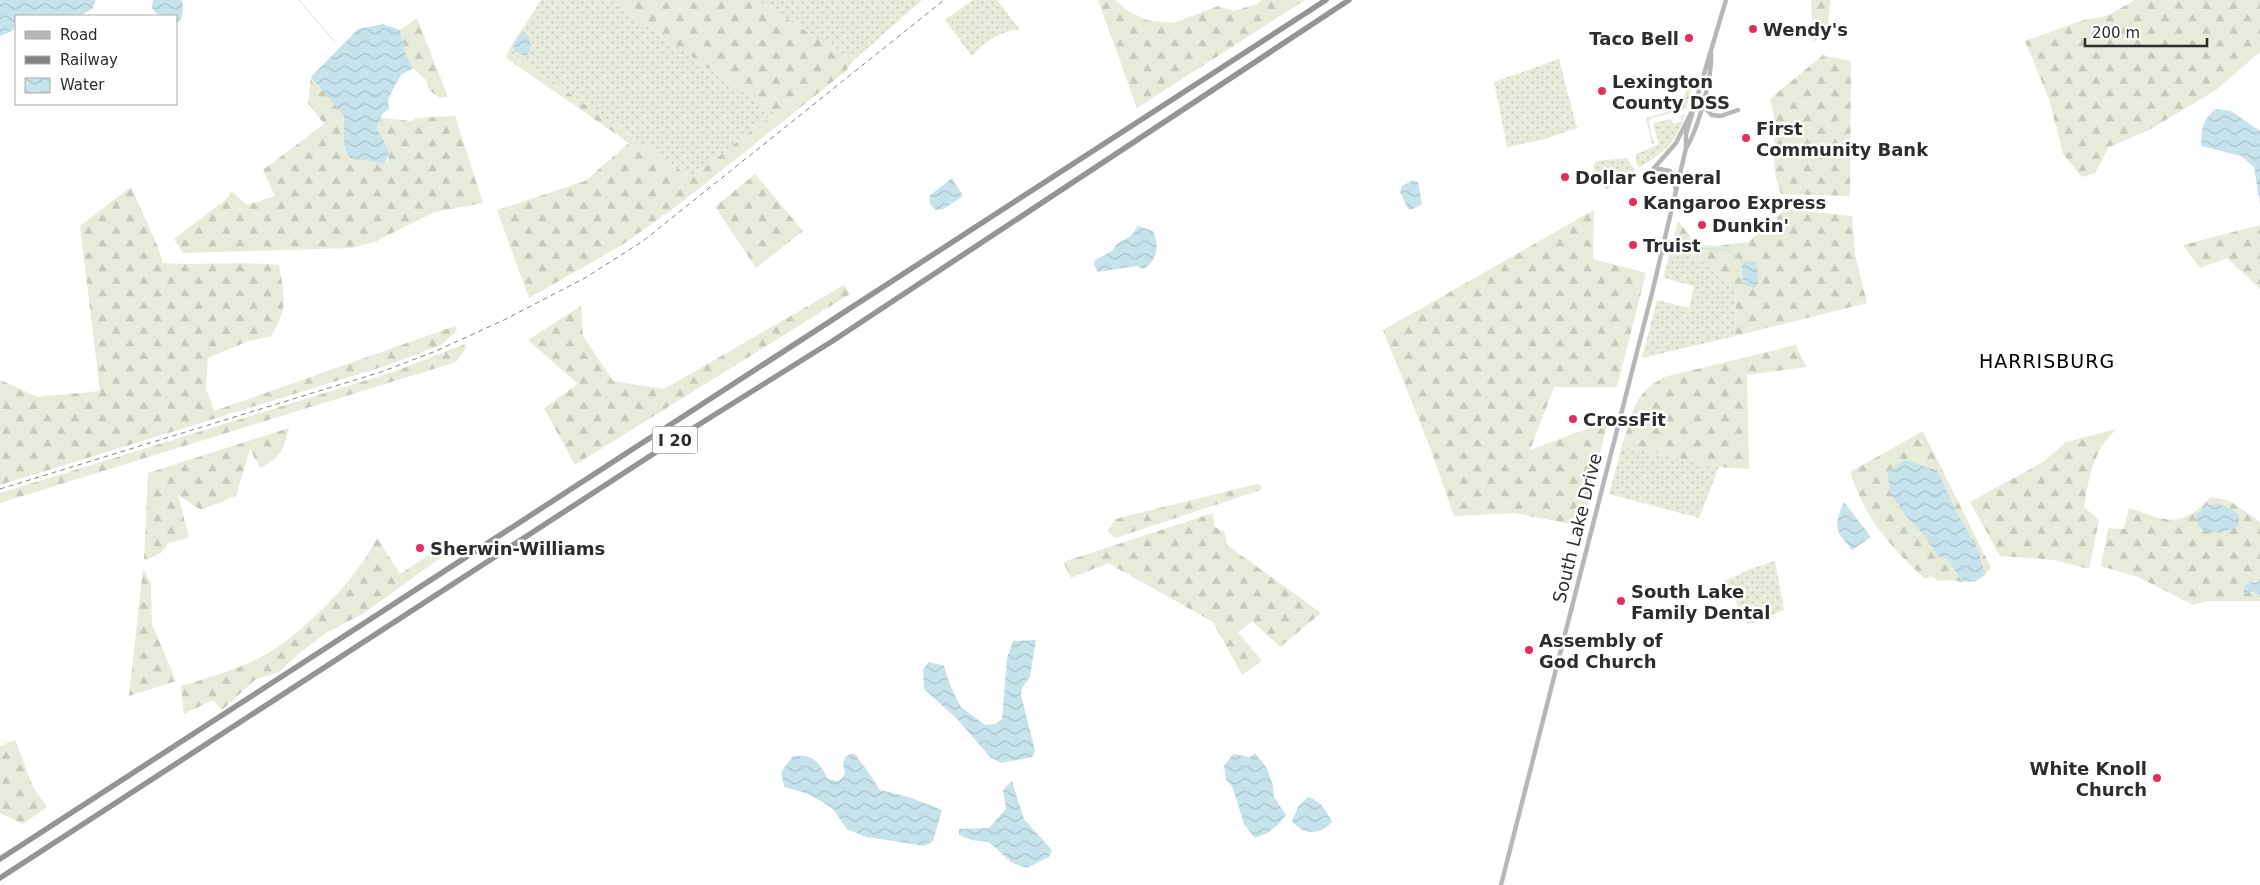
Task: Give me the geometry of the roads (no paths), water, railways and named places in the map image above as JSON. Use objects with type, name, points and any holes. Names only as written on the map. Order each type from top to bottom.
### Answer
[{"type":"highway","name":"I 20","points":[[0,859],[1326,0]]},
{"type":"highway","name":"I 20","points":[[0,878],[687,432],[830,342],[1349,0]]},
{"type":"main road","name":"South Lake Drive","points":[[1501,885],[1676,191],[1686,148],[1686,134],[1705,65],[1711,52],[1726,0]]},
{"type":"main road","name":"South Lake Drive","points":[[1686,148],[1695,133],[1712,65],[1711,52]]},
{"type":"main road","points":[[1706,88],[1705,106],[1710,114],[1717,116],[1738,110]]},
{"type":"main road","points":[[1676,191],[1670,171],[1654,168],[1679,140],[1693,111]]},
{"type":"water","points":[[0,0],[96,0],[93,8],[82,15],[15,15],[15,29],[0,36]]},
{"type":"water","points":[[153,0],[182,0],[183,13],[178,22],[178,15],[158,15],[152,8]]},
{"type":"water","points":[[383,24],[400,30],[407,57],[414,68],[402,74],[395,85],[388,100],[389,109],[382,114],[377,128],[388,149],[388,158],[382,163],[350,158],[344,145],[344,116],[311,77],[358,29]]},
{"type":"water","points":[[525,32],[528,35],[531,47],[527,56],[515,52],[513,47],[520,34]]},
{"type":"water","points":[[2216,109],[2231,111],[2260,131],[2260,204],[2254,167],[2241,156],[2201,146],[2205,121]]},
{"type":"water","points":[[952,178],[963,196],[944,209],[936,210],[930,204],[929,196]]},
{"type":"water","points":[[1413,180],[1418,182],[1422,204],[1413,209],[1408,209],[1400,192],[1402,186]]},
{"type":"water","points":[[1138,226],[1153,231],[1155,236],[1157,247],[1152,261],[1144,269],[1136,266],[1098,272],[1094,265],[1095,260],[1112,251],[1117,244],[1131,236]]},
{"type":"water","points":[[1747,261],[1757,262],[1758,283],[1755,288],[1743,284],[1742,265]]},
{"type":"water","points":[[1905,460],[1938,471],[1953,505],[1979,553],[1985,575],[1975,582],[1962,580],[1947,558],[1939,557],[1924,535],[1906,516],[1890,492],[1888,472]]},
{"type":"water","points":[[1844,502],[1871,537],[1852,550],[1839,533],[1837,523]]},
{"type":"water","points":[[2219,504],[2230,508],[2239,515],[2239,525],[2219,532],[2205,531],[2200,528],[2196,515],[2207,505]]},
{"type":"water","points":[[2260,580],[2260,595],[2254,592],[2245,594],[2243,589],[2248,582],[2257,583]]},
{"type":"water","points":[[1036,640],[1030,677],[1022,688],[1021,695],[1035,750],[1033,757],[1001,763],[990,757],[957,719],[924,689],[923,669],[929,662],[944,666],[950,685],[961,707],[985,725],[995,724],[1002,719],[1007,658],[1013,641]]},
{"type":"water","points":[[854,753],[880,790],[909,797],[942,810],[933,841],[925,846],[866,837],[847,829],[832,808],[809,794],[784,787],[781,772],[793,756],[806,756],[815,760],[828,779],[839,781],[845,774],[843,763],[846,756]]},
{"type":"water","points":[[1255,753],[1267,768],[1273,786],[1274,797],[1286,815],[1273,829],[1255,838],[1244,824],[1232,786],[1226,780],[1224,766],[1233,754],[1250,757]]},
{"type":"water","points":[[1012,781],[1024,819],[1052,850],[1049,857],[1027,868],[1012,863],[989,842],[971,840],[959,835],[959,829],[989,828],[1006,809],[1003,790]]},
{"type":"water","points":[[1308,797],[1317,801],[1323,807],[1332,822],[1317,832],[1301,829],[1292,821],[1298,807]]},
{"type":"waterway","points":[[299,0],[335,42]]},
{"type":"waterway","points":[[1677,236],[1688,240],[1698,248],[1728,250],[1743,263]]},
{"type":"railway","points":[[0,489],[381,372],[436,351],[504,320],[585,278],[643,241],[944,0]]},
{"type":"place","name":"Wendy's","points":[[1753,29]]},
{"type":"place","name":"Taco Bell","points":[[1689,38]]},
{"type":"place","name":"Lexington County DSS","points":[[1602,91]]},
{"type":"place","name":"First Community Bank","points":[[1746,138]]},
{"type":"place","name":"Dollar General","points":[[1565,177]]},
{"type":"place","name":"Kangaroo Express","points":[[1633,202]]},
{"type":"place","name":"Dunkin'","points":[[1702,225]]},
{"type":"place","name":"Truist","points":[[1633,245]]},
{"type":"place","name":"CrossFit","points":[[1573,419]]},
{"type":"place","name":"Sherwin-Williams","points":[[420,548]]},
{"type":"place","name":"South Lake Family Dental","points":[[1621,601]]},
{"type":"place","name":"Assembly of God Church","points":[[1529,650]]},
{"type":"place","name":"White Knoll Church","points":[[2157,778]]},
{"type":"district","name":"HARRISBURG","points":[[2047,361]]}]
